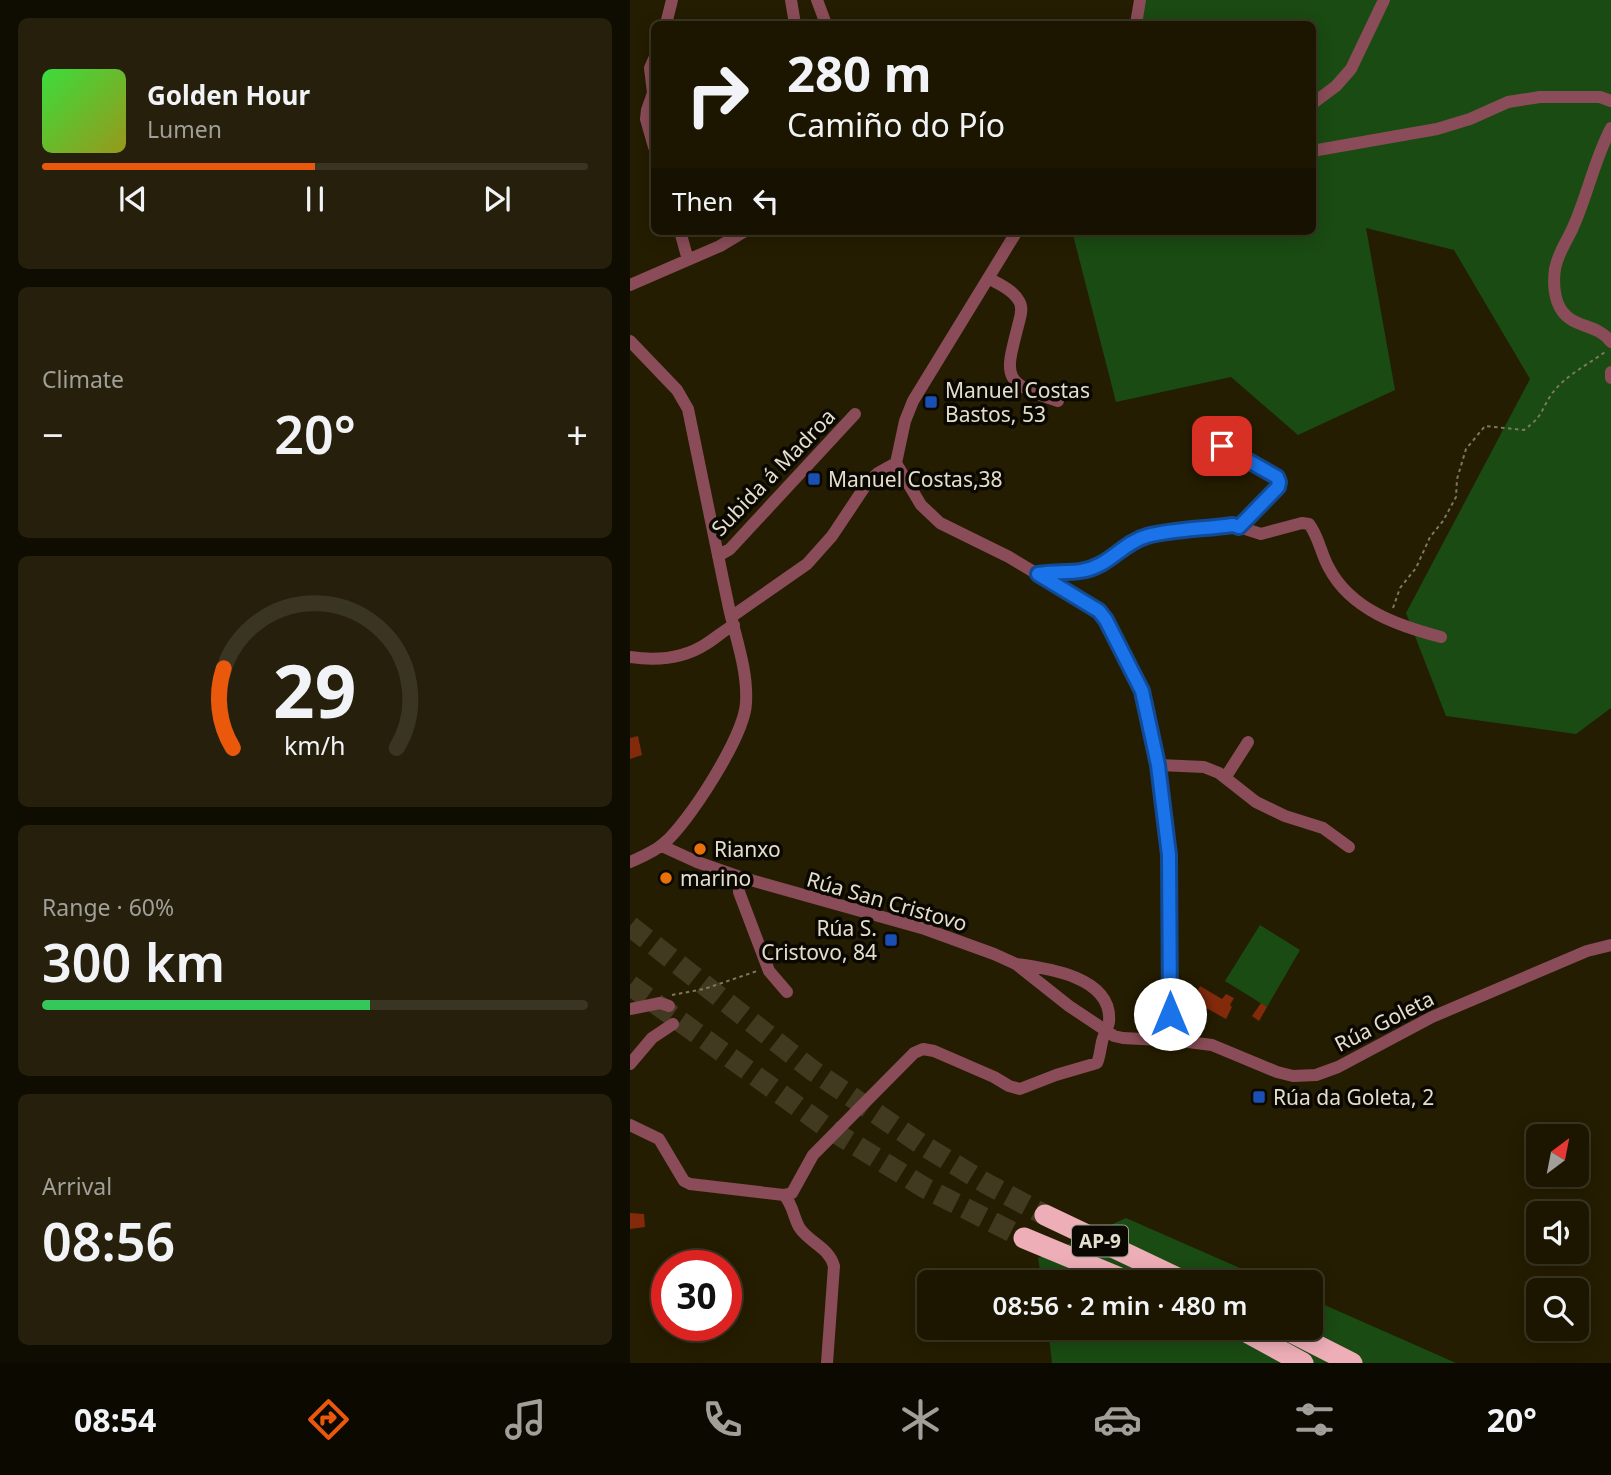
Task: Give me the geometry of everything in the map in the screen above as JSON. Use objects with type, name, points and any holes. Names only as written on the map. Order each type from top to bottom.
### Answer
[{"type":"highway","name":"AP-9","points":[[1045,1215],[1161,1270]]},
{"type":"highway","name":"AP-9","points":[[1024,1238],[1101,1270]]},
{"type":"highway","points":[[1261,1340],[1303,1363]]},
{"type":"highway","points":[[1307,1340],[1352,1363]]},
{"type":"street","points":[[667,21],[672,0]]},
{"type":"street","points":[[791,0],[794,21]]},
{"type":"street","points":[[817,0],[825,21]]},
{"type":"street","points":[[1136,21],[1140,0]]},
{"type":"street","points":[[1316,101],[1336,86],[1351,69],[1384,0]]},
{"type":"street","points":[[1316,151],[1437,129],[1470,119],[1508,102],[1540,97],[1600,97],[1611,101]]},
{"type":"street","points":[[651,99],[646,119],[651,136]]},
{"type":"street","points":[[1611,128],[1574,226],[1560,251],[1555,271],[1554,293],[1562,312],[1578,323],[1604,332],[1611,342]]},
{"type":"street","points":[[681,235],[688,260]]},
{"type":"street","points":[[630,285],[720,246],[738,235]]},
{"type":"street","points":[[1015,235],[914,401],[905,421],[896,463],[921,505],[933,517],[1091,605],[1106,620],[1142,691],[1158,765],[1169,855],[1170,1040]]},
{"type":"street","points":[[988,278],[1012,292],[1021,302],[1022,312],[1009,362],[1009,373],[1013,380],[1028,391],[1058,401]]},
{"type":"street","name":"Subida á Madroa","points":[[630,341],[677,390],[688,409],[745,684],[744,715],[703,793],[681,827],[662,846]]},
{"type":"street","points":[[1611,372],[1611,378]]},
{"type":"street","name":"Subida á Madroa","points":[[718,556],[730,549],[855,414]]},
{"type":"street","points":[[630,657],[654,660],[677,657],[704,646],[807,564],[832,536],[868,482],[878,472],[896,463]]},
{"type":"street","points":[[1038,574],[1078,573],[1102,563],[1122,548],[1146,536],[1233,525],[1261,534],[1302,523],[1309,524],[1328,568],[1354,598],[1389,621],[1441,637]]},
{"type":"street","points":[[1225,778],[1248,742]]},
{"type":"street","points":[[1158,765],[1204,767],[1225,778],[1256,802],[1285,817],[1323,828],[1349,847]]},
{"type":"street","points":[[630,862],[662,846]]},
{"type":"street","name":"Rúa San Cristovo","points":[[662,846],[740,877],[925,929],[1016,964],[1043,967],[1086,982],[1104,1000],[1110,1020],[1106,1031]]},
{"type":"street","points":[[740,877],[739,892],[768,967],[787,992]]},
{"type":"street","name":"Rúa Goleta","points":[[1170,1040],[1220,1048],[1293,1076],[1316,1075],[1338,1067],[1443,1012],[1587,951],[1611,945]]},
{"type":"street","name":"Rúa San Cristovo","points":[[1016,964],[1106,1031],[1122,1038],[1170,1040]]},
{"type":"street","points":[[630,1009],[665,1005]]},
{"type":"street","points":[[630,1065],[652,1038],[673,1024]]},
{"type":"street","points":[[630,1125],[659,1139],[684,1181],[690,1184],[784,1195],[792,1193],[813,1154],[914,1053],[923,1049],[934,1051],[1020,1089],[1097,1063],[1106,1031]]},
{"type":"street","points":[[784,1195],[790,1201],[799,1227],[827,1253],[834,1266],[827,1363]]},
{"type":"lane","points":[[1222,446],[1277,477],[1279,482],[1278,487],[1239,527]]},
{"type":"path","points":[[1389,621],[1400,588],[1416,568],[1430,537],[1443,521],[1455,496],[1466,449],[1476,434],[1485,426],[1524,430],[1543,414],[1552,394],[1576,372],[1611,348]]},
{"type":"path","points":[[665,1005],[663,999],[674,994],[704,989],[768,967]]},
{"type":"green space","points":[[1142,0],[1611,0],[1611,708],[1576,734],[1446,716],[1406,613],[1530,379],[1454,250],[1366,228],[1395,390],[1298,435],[1231,377],[1116,402],[1073,235],[1316,235],[1316,21],[1139,21]]},
{"type":"green space","points":[[1260,925],[1300,950],[1267,1007],[1225,981]]},
{"type":"green space","points":[[1126,1218],[1244,1270],[1040,1270],[1038,1258]]},
{"type":"green space","points":[[1323,1304],[1456,1363],[1052,1363],[1049,1340],[1323,1340]]},
{"type":"building","points":[[638,736],[642,755],[630,759],[630,738]]},
{"type":"building","points":[[1200,986],[1222,999],[1226,994],[1234,998],[1226,1019],[1192,1000]]},
{"type":"building","points":[[1261,1003],[1267,1007],[1259,1021],[1252,1016]]},
{"type":"building","points":[[1184,1015],[1190,1021],[1184,1027],[1178,1021]]},
{"type":"building","points":[[630,1213],[644,1214],[645,1227],[630,1229]]},
{"type":"tunnel","points":[[630,926],[812,1070],[921,1144],[1045,1215]]},
{"type":"tunnel","points":[[630,985],[826,1127],[925,1188],[1024,1238]]},
{"type":"place","name":"Manuel Costas Bastos, 53","points":[[931,402]]},
{"type":"place","name":"Manuel Costas,38","points":[[814,479]]},
{"type":"place","name":"Rianxo","points":[[700,849]]},
{"type":"place","name":"marino","points":[[666,878]]},
{"type":"place","name":"Rúa S. Cristovo, 84","points":[[891,940]]},
{"type":"place","name":"Rúa da Goleta, 2","points":[[1259,1097]]},
{"type":"route","points":[[1170,1014],[1169,855],[1147,704],[1099,611],[1038,574],[1078,573],[1102,563],[1122,548],[1146,536],[1233,525],[1239,527],[1278,487],[1279,482],[1277,477],[1222,446]]}]
